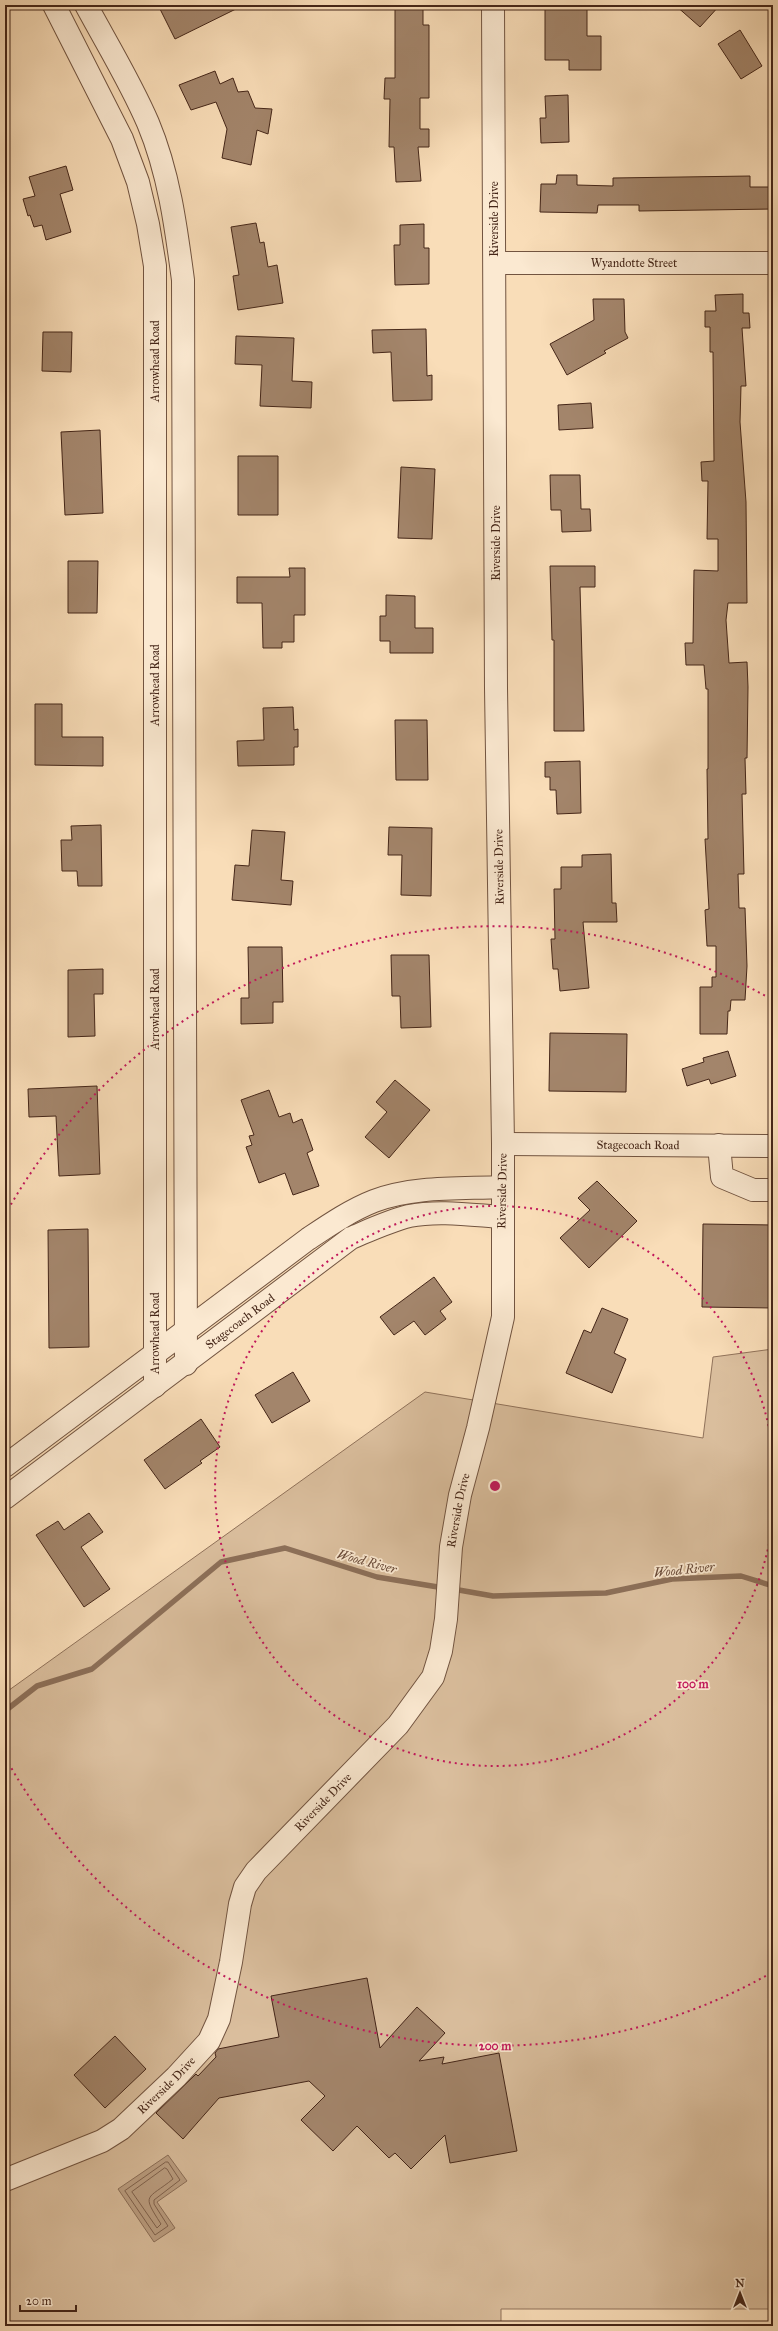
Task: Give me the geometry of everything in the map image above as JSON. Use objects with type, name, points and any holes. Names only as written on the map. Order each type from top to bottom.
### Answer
[{"type":"street","points":[[41,5],[64,26]]},
{"type":"street","name":"Arrowhead Road","points":[[54,5],[122,139],[138,182],[148,224],[155,266],[155,1386]]},
{"type":"street","points":[[77,5],[96,24]]},
{"type":"street","points":[[86,5],[151,131],[163,168],[175,215],[183,280],[186,1364]]},
{"type":"street","name":"Riverside Drive","points":[[5,2180],[102,2141],[121,2129],[176,2077],[209,2040],[219,2019],[231,1962],[240,1904],[245,1887],[256,1871],[398,1725],[423,1693],[433,1677],[441,1651],[446,1619],[451,1546],[460,1495],[478,1428],[502,1317],[503,1144],[496,688],[493,5]]},
{"type":"street","name":"Wyandotte Street","points":[[494,262],[773,263]]},
{"type":"street","name":"Stagecoach Road","points":[[503,1144],[773,1146]]},
{"type":"street","points":[[719,1145],[722,1177],[753,1190],[773,1190]]},
{"type":"street","name":"Stagecoach Road","points":[[5,1466],[308,1239],[340,1218],[374,1201],[409,1192],[502,1187]]},
{"type":"street","name":"Stagecoach Road","points":[[5,1498],[186,1364],[351,1238],[382,1224],[410,1216],[453,1214],[502,1217]]},
{"type":"shaded area","points":[[773,1349],[773,2309],[501,2309],[501,2326],[5,2326],[5,1693],[425,1392],[703,1438],[713,1357]]},
{"type":"water","points":[[168,2155],[187,2181],[157,2202],[175,2228],[154,2242],[118,2189]]},
{"type":"building","points":[[158,5],[244,5],[175,39]]},
{"type":"building","points":[[395,5],[423,5],[423,25],[429,25],[429,98],[420,98],[420,129],[429,129],[429,147],[418,147],[421,181],[396,182],[394,147],[389,147],[390,99],[384,99],[385,78],[395,78]]},
{"type":"building","points":[[545,5],[587,5],[587,36],[601,36],[601,70],[569,70],[569,60],[545,60]]},
{"type":"building","points":[[675,5],[720,5],[700,27]]},
{"type":"building","points":[[740,30],[762,66],[741,79],[718,44]]},
{"type":"building","points":[[215,71],[220,84],[233,78],[238,92],[248,91],[255,108],[272,109],[268,134],[257,130],[251,165],[222,158],[227,129],[216,102],[191,110],[179,85]]},
{"type":"building","points":[[568,95],[569,142],[541,143],[540,118],[546,118],[545,96]]},
{"type":"building","points":[[66,166],[73,190],[60,194],[71,232],[46,240],[42,225],[34,227],[30,215],[28,216],[23,199],[35,196],[29,177]]},
{"type":"building","points":[[557,175],[577,175],[577,185],[613,186],[613,178],[750,176],[750,187],[773,187],[773,209],[639,211],[639,205],[598,205],[597,213],[540,212],[541,184],[556,184]]},
{"type":"building","points":[[256,223],[260,243],[264,242],[268,267],[277,265],[283,303],[238,310],[233,276],[239,275],[231,227]]},
{"type":"building","points":[[424,224],[424,248],[429,248],[429,284],[395,285],[394,245],[400,245],[400,225]]},
{"type":"building","points":[[743,294],[743,313],[749,313],[750,328],[742,328],[746,386],[741,386],[740,422],[746,502],[747,603],[728,603],[726,620],[729,663],[747,662],[747,758],[745,758],[746,794],[742,794],[744,874],[738,874],[739,908],[745,908],[747,966],[745,1000],[731,1000],[730,1011],[728,1011],[727,1034],[700,1034],[700,987],[712,987],[712,977],[716,977],[716,946],[707,946],[705,910],[709,909],[705,839],[708,839],[708,689],[706,689],[704,665],[686,665],[685,643],[693,643],[694,570],[718,571],[718,539],[707,539],[708,481],[702,481],[701,462],[714,461],[713,352],[710,352],[710,327],[705,327],[705,311],[716,311],[715,295]]},
{"type":"building","points":[[593,299],[624,299],[625,332],[628,338],[604,351],[606,353],[567,375],[550,344],[594,320]]},
{"type":"building","points":[[426,329],[427,376],[432,375],[432,400],[393,401],[391,352],[373,353],[372,330]]},
{"type":"building","points":[[43,332],[72,332],[71,372],[42,371]]},
{"type":"building","points":[[236,336],[294,338],[292,381],[312,382],[311,408],[260,406],[262,365],[235,364]]},
{"type":"building","points":[[591,403],[593,428],[559,430],[558,405]]},
{"type":"building","points":[[100,430],[103,513],[65,515],[61,432]]},
{"type":"building","points":[[238,456],[278,456],[278,515],[238,515]]},
{"type":"building","points":[[401,467],[435,469],[432,539],[398,538]]},
{"type":"building","points":[[550,475],[580,475],[581,509],[590,509],[591,531],[562,532],[561,510],[551,510]]},
{"type":"building","points":[[68,561],[98,561],[97,613],[68,613]]},
{"type":"building","points":[[550,566],[595,566],[595,587],[580,587],[584,731],[554,731],[554,640],[552,640]]},
{"type":"building","points":[[289,568],[305,568],[305,615],[294,615],[294,642],[282,642],[282,648],[263,648],[262,603],[237,603],[237,577],[290,577]]},
{"type":"building","points":[[386,595],[415,596],[415,628],[433,628],[433,653],[390,653],[390,641],[380,641],[380,616],[386,616]]},
{"type":"building","points":[[35,704],[62,704],[62,737],[103,737],[103,766],[35,765]]},
{"type":"building","points":[[293,707],[294,730],[298,729],[298,747],[294,747],[294,765],[238,766],[237,741],[264,740],[263,708]]},
{"type":"building","points":[[395,720],[427,720],[428,780],[396,780]]},
{"type":"building","points":[[580,761],[581,813],[557,814],[556,790],[550,790],[550,777],[545,777],[545,762]]},
{"type":"building","points":[[101,825],[102,886],[78,886],[77,871],[62,871],[61,840],[72,840],[71,826]]},
{"type":"building","points":[[389,827],[432,828],[431,896],[401,895],[402,855],[388,855]]},
{"type":"building","points":[[252,830],[285,832],[281,880],[293,881],[291,905],[232,900],[235,865],[249,866]]},
{"type":"building","points":[[611,854],[612,903],[616,903],[617,922],[583,922],[589,988],[560,991],[558,969],[553,969],[551,939],[555,939],[554,889],[561,889],[561,867],[582,867],[582,855]]},
{"type":"building","points":[[248,947],[282,947],[283,1002],[273,1002],[273,1023],[241,1024],[241,998],[249,998]]},
{"type":"building","points":[[391,955],[429,955],[431,1027],[401,1028],[400,996],[392,996]]},
{"type":"building","points":[[103,969],[103,994],[94,994],[95,1036],[68,1037],[68,970]]},
{"type":"building","points":[[550,1033],[627,1034],[626,1092],[549,1091]]},
{"type":"building","points":[[728,1051],[736,1076],[711,1084],[709,1079],[687,1086],[682,1069],[704,1062],[703,1058]]},
{"type":"building","points":[[395,1080],[430,1110],[389,1158],[365,1137],[387,1112],[376,1102]]},
{"type":"building","points":[[97,1086],[100,1174],[59,1176],[56,1116],[29,1117],[28,1089]]},
{"type":"building","points":[[269,1090],[279,1117],[290,1113],[293,1123],[302,1119],[313,1150],[307,1153],[319,1186],[293,1195],[285,1173],[259,1183],[246,1147],[252,1145],[249,1136],[254,1135],[241,1100]]},
{"type":"building","points":[[597,1181],[637,1221],[589,1268],[560,1238],[590,1210],[578,1198]]},
{"type":"building","points":[[703,1224],[773,1225],[773,1308],[702,1307]]},
{"type":"building","points":[[88,1229],[89,1347],[49,1348],[48,1230]]},
{"type":"building","points":[[434,1277],[452,1302],[440,1311],[446,1319],[425,1335],[414,1321],[394,1335],[380,1317]]},
{"type":"building","points":[[602,1308],[628,1319],[614,1353],[626,1359],[612,1393],[566,1373],[584,1330],[591,1333]]},
{"type":"building","points":[[293,1372],[310,1401],[272,1423],[255,1395]]},
{"type":"building","points":[[201,1419],[220,1447],[200,1461],[202,1463],[165,1489],[144,1460]]},
{"type":"building","points":[[89,1513],[103,1532],[81,1547],[110,1589],[84,1607],[36,1535],[58,1521],[64,1530]]},
{"type":"building","points":[[367,1978],[380,2048],[417,2007],[445,2033],[419,2061],[444,2057],[442,2064],[499,2053],[517,2151],[450,2163],[445,2135],[411,2169],[395,2153],[389,2158],[357,2126],[333,2151],[301,2120],[325,2096],[309,2081],[219,2098],[183,2139],[156,2113],[196,2074],[198,2076],[216,2057],[215,2053],[218,2049],[279,2037],[271,1996]]},
{"type":"building","points":[[115,2036],[146,2069],[105,2108],[74,2075]]},
{"type":"waterway","name":"Wood River","points":[[5,1711],[37,1686],[92,1669],[221,1562],[285,1548],[377,1577],[444,1588]]},
{"type":"waterway","name":"Wood River","points":[[453,1589],[493,1596],[606,1593],[672,1579],[741,1576],[773,1586]]}]
